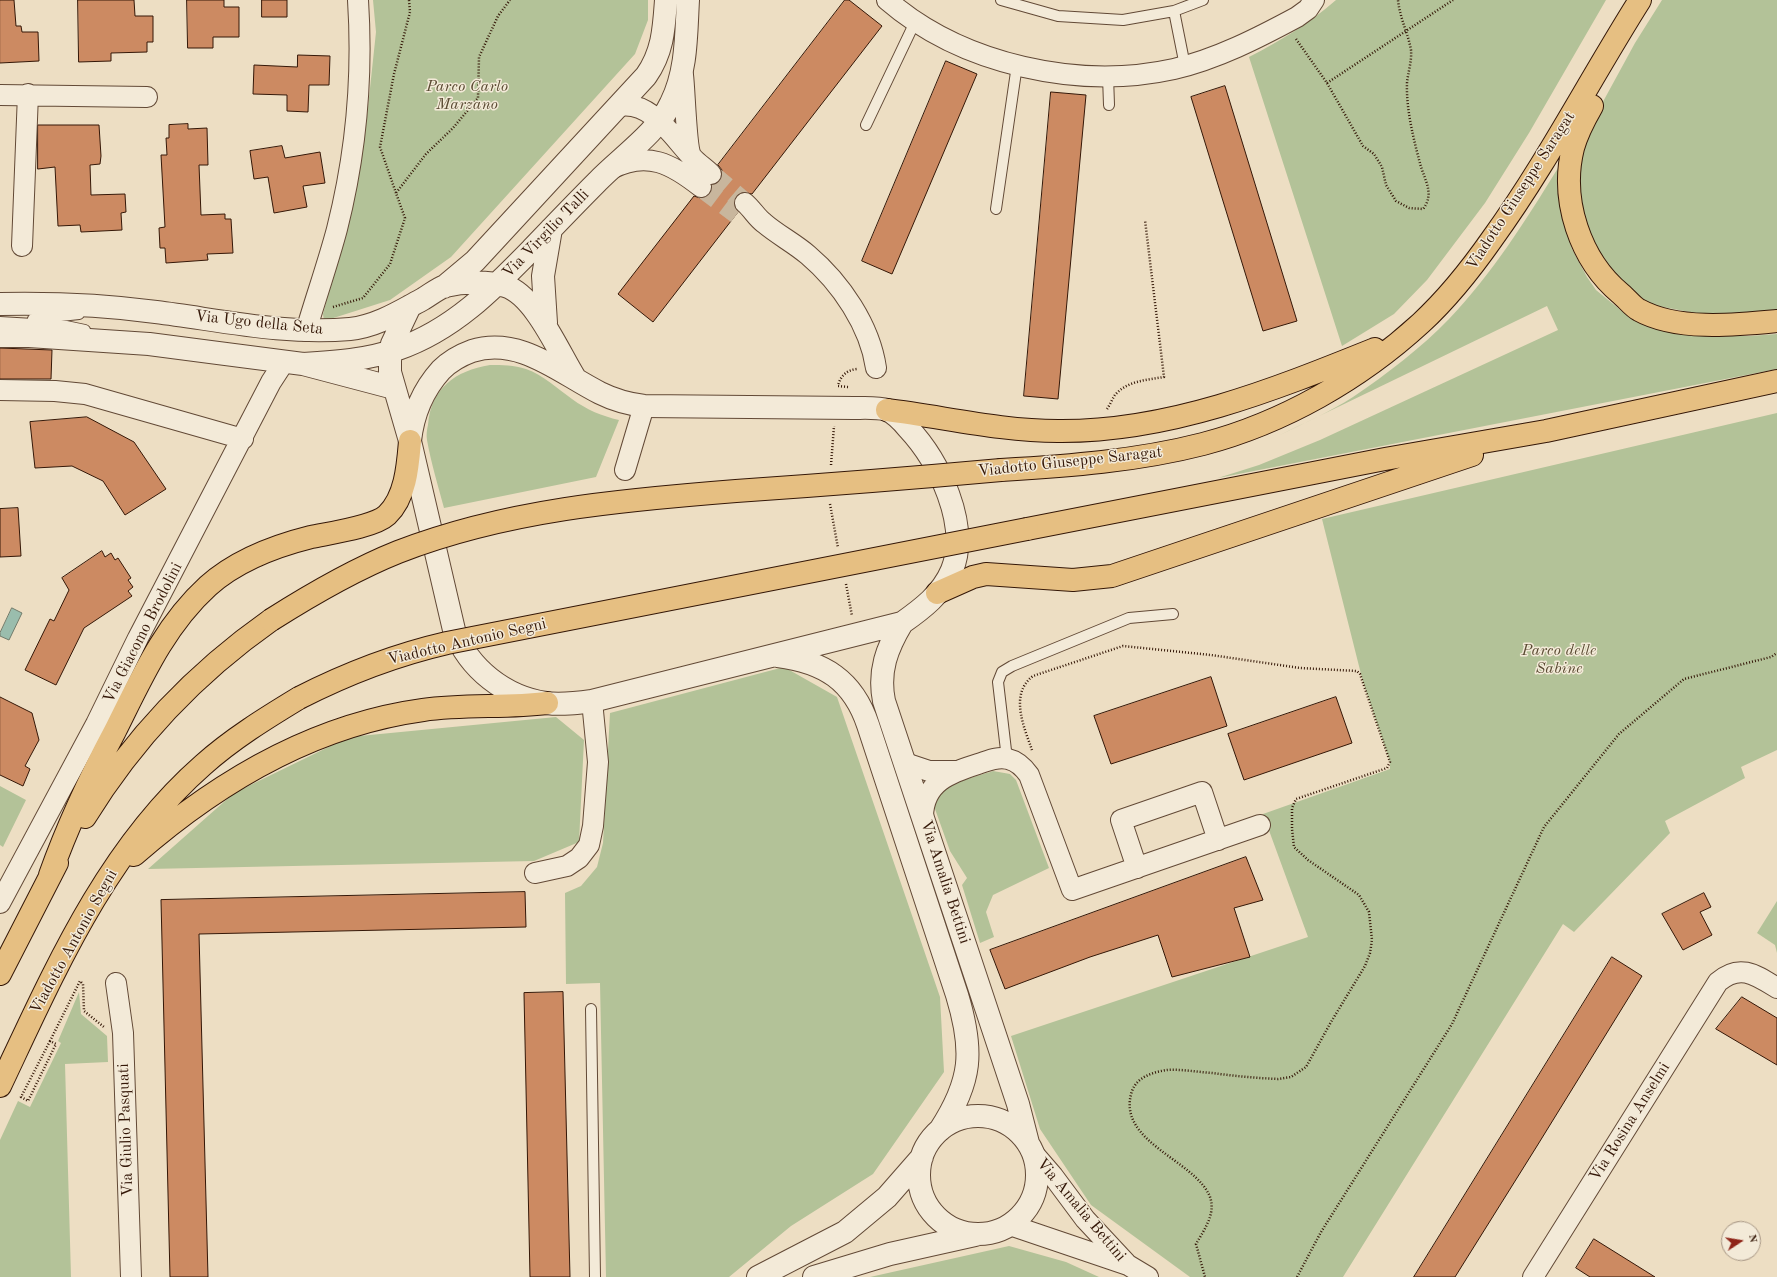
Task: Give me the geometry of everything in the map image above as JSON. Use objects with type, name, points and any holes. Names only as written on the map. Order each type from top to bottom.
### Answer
[{"type":"main road","name":"Viadotto Giuseppe Saragat","points":[[50,876],[95,801],[127,755],[200,677],[240,643],[271,620],[312,594],[372,563],[399,552],[451,534],[488,524],[566,508],[658,497],[1074,465],[1144,456],[1203,444],[1223,438],[1263,423],[1317,397],[1350,377],[1420,324],[1467,273],[1492,239],[1536,172],[1621,29],[1640,0]]},
{"type":"main road","points":[[1621,29],[1609,73],[1577,134],[1570,162],[1569,188],[1571,203],[1580,237],[1590,257],[1615,289],[1638,310],[1649,314],[1699,324],[1733,325],[1777,321]]},
{"type":"main road","points":[[887,410],[1042,431],[1106,430],[1135,426],[1177,418],[1217,407],[1312,374],[1402,338]]},
{"type":"main road","points":[[937,593],[973,577],[986,574],[1073,580],[1112,576],[1546,431],[1777,381]]},
{"type":"main road","name":"Viadotto Antonio Segni","points":[[0,1086],[49,986],[94,901],[146,824],[198,770],[243,734],[300,698],[364,669],[438,645],[1385,459],[1546,431]]},
{"type":"main road","points":[[0,974],[50,876],[71,820],[88,784],[156,650],[179,616],[211,583],[243,562],[295,541],[361,526],[386,516],[395,504],[403,486],[407,471],[410,441]]},
{"type":"main road","points":[[108,879],[151,841],[234,782],[286,751],[319,737],[363,721],[423,710],[450,707],[504,706],[547,703]]},
{"type":"street","points":[[306,331],[337,229],[356,128],[360,62],[358,0]]},
{"type":"street","name":"Via Virgilio Talli","points":[[444,287],[475,260],[639,85],[655,63],[663,41],[666,0]]},
{"type":"street","name":"Via Virgilio Talli","points":[[293,363],[346,361],[390,352],[421,340],[446,326],[470,309],[498,284],[606,172],[658,121],[671,103],[683,75],[688,0]]},
{"type":"street","points":[[887,0],[915,22],[957,45],[1017,65],[1056,73],[1108,76],[1150,72],[1185,66],[1226,52],[1303,14],[1314,0]]},
{"type":"street","points":[[683,75],[687,135],[691,156]]},
{"type":"street","points":[[0,94],[147,97]]},
{"type":"street","points":[[22,246],[28,94]]},
{"type":"street","points":[[606,172],[629,162],[643,160],[654,161],[673,167],[706,180],[691,156],[650,112],[636,105],[620,106]]},
{"type":"street","points":[[741,209],[754,222],[763,223],[808,255],[836,283],[862,327],[872,352],[876,368]]},
{"type":"street","points":[[550,336],[546,321],[543,288],[545,256],[551,229]]},
{"type":"street","points":[[444,287],[476,283],[498,284],[514,289],[527,299],[576,379]]},
{"type":"street","name":"Via Ugo della Seta","points":[[0,304],[43,304],[128,310],[306,331],[326,331],[365,326],[387,319],[444,287]]},
{"type":"street","points":[[410,306],[398,328],[390,352],[390,372],[410,441],[450,617],[460,646],[482,672],[496,683],[522,697],[547,703],[573,704],[774,656],[841,637],[902,623],[924,606],[937,593],[949,576],[956,555],[957,534],[942,478],[930,454],[906,425],[887,410],[644,406],[610,397],[540,360],[512,349],[491,347],[467,353],[445,366],[426,388],[415,416],[410,441]]},
{"type":"street","name":"Via Ugo della Seta","points":[[6,329],[29,336],[149,344],[293,363]]},
{"type":"street","points":[[293,363],[394,388]]},
{"type":"street","name":"Via Giacomo Brodolini","points":[[0,903],[96,724],[138,638],[243,439],[271,382],[293,363]]},
{"type":"street","points":[[0,390],[55,391],[85,394],[243,439]]},
{"type":"street","points":[[624,470],[644,406]]},
{"type":"street","name":"Via Amalia Bettini","points":[[902,623],[886,655],[882,685],[884,701],[1018,1104],[1031,1149],[1085,1219],[1128,1265]]},
{"type":"street","points":[[758,1277],[845,1232],[887,1197],[922,1157],[930,1141],[940,1130],[958,1101],[967,1074],[968,1056],[965,1024],[957,995],[868,725],[860,705],[851,690],[836,677],[814,664],[774,656]]},
{"type":"street","points":[[535,873],[567,866],[579,858],[589,845],[593,826],[598,762],[592,700]]},
{"type":"street","points":[[923,816],[924,800],[930,790],[940,781],[957,770],[995,758],[1008,758],[1019,764],[1029,775],[1072,890],[1260,825]]},
{"type":"street","points":[[905,763],[929,771],[957,770]]},
{"type":"street","points":[[1137,868],[1121,820],[1202,792],[1218,840]]},
{"type":"street","name":"Via Rosina Anselmi","points":[[1533,1277],[1715,986],[1722,979],[1734,973],[1751,973],[1777,988]]},
{"type":"street","name":"Via Giulio Pasquati","points":[[116,983],[123,1033],[131,1277]]},
{"type":"street","points":[[814,1277],[890,1254],[996,1231],[1010,1225],[1026,1210],[1034,1194],[1037,1172],[1031,1149],[1010,1125],[998,1119],[987,1116],[962,1118],[940,1130]]},
{"type":"street","points":[[922,1157],[920,1181],[924,1198],[932,1211],[943,1222],[956,1229],[980,1234]]},
{"type":"street","name":"Via Amalia Bettini","points":[[1010,1225],[1128,1265],[1148,1277]]},
{"type":"lane","points":[[1001,0],[1058,16],[1123,20],[1174,11],[1203,0]]},
{"type":"lane","points":[[1174,11],[1185,66]]},
{"type":"lane","points":[[866,126],[915,22]]},
{"type":"lane","points":[[996,209],[1017,65]]},
{"type":"lane","points":[[1108,76],[1109,105]]},
{"type":"lane","name":"Via Ugo della Seta","points":[[0,322],[6,329],[128,310]]},
{"type":"lane","points":[[1008,758],[998,682],[1002,672],[1012,666],[1129,618],[1173,614]]},
{"type":"lane","points":[[591,1009],[594,1277]]},
{"type":"path","points":[[330,308],[363,298],[390,264],[405,218],[380,147],[394,74],[410,12],[409,0]]},
{"type":"path","points":[[396,193],[426,154],[453,128],[478,98],[479,57],[498,16],[510,0]]},
{"type":"path","points":[[1285,24],[1327,83],[1363,146],[1374,154],[1382,167],[1386,185],[1396,201],[1409,208],[1423,209],[1427,204],[1430,193],[1417,150],[1409,109],[1407,82],[1410,69],[1411,50],[1400,15],[1398,0]]},
{"type":"path","points":[[1327,83],[1453,0]]},
{"type":"path","points":[[1101,409],[1108,409],[1114,396],[1125,386],[1164,377],[1145,220]]},
{"type":"path","points":[[851,387],[838,386],[839,379],[850,370],[876,368]]},
{"type":"path","points":[[831,465],[835,408]]},
{"type":"path","points":[[830,514],[835,535]]},
{"type":"path","points":[[846,586],[854,623]]},
{"type":"path","points":[[1033,753],[1019,702],[1020,694],[1025,683],[1033,676],[1122,646],[1211,655],[1300,668],[1357,671],[1362,678],[1390,762],[1387,768],[1296,799],[1292,808],[1292,835],[1294,847],[1308,860],[1359,895],[1369,912],[1372,931],[1371,947],[1365,966],[1306,1067],[1291,1077],[1278,1079],[1183,1070],[1167,1070],[1150,1074],[1134,1085],[1130,1096],[1130,1108],[1135,1122],[1144,1136],[1203,1186],[1210,1198],[1211,1214],[1196,1244],[1204,1277]]},
{"type":"path","points":[[1297,1277],[1321,1232],[1452,1024],[1544,827],[1619,734],[1684,679],[1771,657],[1777,653]]},
{"type":"path","points":[[50,1041],[56,1044],[28,1101],[21,1097],[80,981],[83,984],[84,1011],[106,1029],[123,1033]]},
{"type":"green space","name":"Parco Carlo Marzano","points":[[373,0],[648,0],[648,20],[635,54],[451,257],[390,300],[324,321],[323,314],[353,200],[365,135],[376,32]]},
{"type":"green space","points":[[1336,0],[1606,0],[1529,133],[1485,203],[1427,280],[1394,314],[1342,346],[1249,57],[1294,31],[1315,17]]},
{"type":"green space","points":[[1662,0],[1777,0],[1777,316],[1717,317],[1652,305],[1630,292],[1611,276],[1578,213],[1579,157],[1593,120],[1635,43]]},
{"type":"green space","points":[[1558,168],[1563,220],[1572,249],[1596,290],[1624,313],[1646,323],[1705,336],[1750,336],[1777,334],[1777,369],[1218,478],[1259,465],[1320,440],[1558,330],[1547,306],[1280,435],[1353,397],[1403,360],[1438,330],[1480,284],[1521,227]]},
{"type":"green space","points":[[490,365],[512,366],[532,372],[544,378],[583,406],[619,420],[596,477],[444,508],[427,438],[430,412],[434,401],[447,383],[466,372]]},
{"type":"green space","name":"Parco delle Sabine","points":[[1777,413],[1777,750],[1741,767],[1745,778],[1665,821],[1670,833],[1574,932],[1563,924],[1343,1277],[1190,1277],[1091,1205],[1040,1129],[1011,1036],[1308,937],[1263,814],[1390,769],[1390,762],[1363,682],[1322,519]]},
{"type":"green space","points":[[784,667],[837,697],[940,997],[944,1072],[873,1174],[791,1226],[729,1277],[606,1277],[600,983],[566,984],[565,893],[581,886],[597,867],[603,843],[610,713]]},
{"type":"green space","points":[[556,717],[584,740],[579,842],[534,861],[148,869],[234,793],[349,737]]},
{"type":"green space","points":[[993,771],[1010,774],[1016,780],[1049,868],[993,895],[986,912],[994,937],[980,943],[962,885],[967,878],[950,851],[935,809],[936,801],[940,794],[948,788],[966,779]]},
{"type":"green space","points":[[0,786],[26,800],[3,847],[0,845]]},
{"type":"green space","points":[[1777,901],[1777,953],[1775,945],[1757,933]]},
{"type":"green space","points":[[79,992],[81,1014],[107,1036],[108,1062],[65,1064],[71,1277],[0,1277],[0,1140],[18,1101],[30,1107],[61,1043],[58,1041]]},
{"type":"green space","points":[[1009,1246],[1066,1262],[1099,1277],[870,1277]]},
{"type":"shaded area","points":[[12,608],[22,613],[9,640],[0,636],[0,633]]},
{"type":"building","points":[[0,0],[14,0],[16,26],[21,26],[22,32],[38,32],[39,61],[0,63]]},
{"type":"building","points":[[78,0],[134,0],[135,16],[153,16],[153,42],[147,42],[147,52],[111,53],[111,61],[79,62]]},
{"type":"building","points":[[187,0],[224,0],[224,7],[239,7],[239,37],[213,37],[213,48],[188,48]]},
{"type":"building","points":[[262,0],[287,0],[287,17],[262,17]]},
{"type":"building","points":[[845,0],[849,0],[882,26],[752,194],[742,192],[736,195],[734,206],[738,212],[653,322],[618,294],[694,196],[700,198],[710,194],[712,185],[719,182],[722,177],[722,170],[718,165]]},
{"type":"building","points":[[298,55],[330,56],[329,85],[309,85],[308,112],[287,111],[287,95],[253,94],[254,65],[297,67]]},
{"type":"building","points":[[946,61],[977,74],[892,274],[862,261]]},
{"type":"building","points":[[1225,86],[1297,321],[1263,331],[1191,97]]},
{"type":"building","points":[[1051,92],[1086,95],[1058,399],[1024,396]]},
{"type":"building","points":[[188,124],[188,129],[207,128],[208,165],[199,165],[201,215],[225,214],[225,219],[231,219],[233,253],[207,254],[208,260],[166,263],[165,248],[160,248],[159,228],[165,227],[161,155],[167,155],[166,138],[169,138],[169,125]]},
{"type":"building","points":[[38,125],[99,125],[101,156],[100,164],[90,165],[91,195],[125,194],[126,212],[121,213],[122,230],[81,232],[80,225],[58,226],[55,167],[38,169]]},
{"type":"building","points":[[282,146],[285,158],[320,152],[325,183],[303,186],[307,207],[274,213],[268,177],[254,179],[250,151]]},
{"type":"building","points":[[0,348],[52,350],[51,379],[0,379]]},
{"type":"building","points":[[87,417],[134,442],[166,489],[125,515],[103,481],[72,466],[35,468],[30,422]]},
{"type":"building","points":[[18,508],[21,556],[0,557],[0,509]]},
{"type":"building","points":[[102,551],[105,557],[111,553],[115,560],[118,558],[131,578],[128,580],[133,587],[128,591],[132,596],[84,628],[56,685],[25,670],[50,619],[54,621],[69,590],[62,578]]},
{"type":"building","points":[[1211,677],[1227,726],[1111,764],[1094,716]]},
{"type":"building","points":[[0,697],[32,713],[39,740],[25,766],[30,769],[23,786],[0,775]]},
{"type":"building","points":[[1336,697],[1352,743],[1244,780],[1228,734]]},
{"type":"building","points":[[1246,857],[1263,900],[1234,908],[1250,957],[1172,977],[1158,935],[1090,957],[1005,989],[990,950]]},
{"type":"building","points":[[525,892],[526,927],[199,934],[208,1277],[170,1277],[161,900]]},
{"type":"building","points":[[1704,893],[1711,907],[1700,912],[1712,935],[1683,950],[1662,914]]},
{"type":"building","points":[[1612,957],[1642,976],[1537,1146],[1455,1277],[1414,1277]]},
{"type":"building","points":[[563,992],[570,1277],[530,1277],[524,993]]},
{"type":"building","points":[[1742,997],[1777,1018],[1777,1065],[1716,1029]]},
{"type":"building","points":[[1594,1239],[1655,1277],[1590,1277],[1576,1268]]},
{"type":"tunnel","points":[[711,174],[745,203]]},
{"type":"tunnel","points":[[701,187],[737,214]]}]
